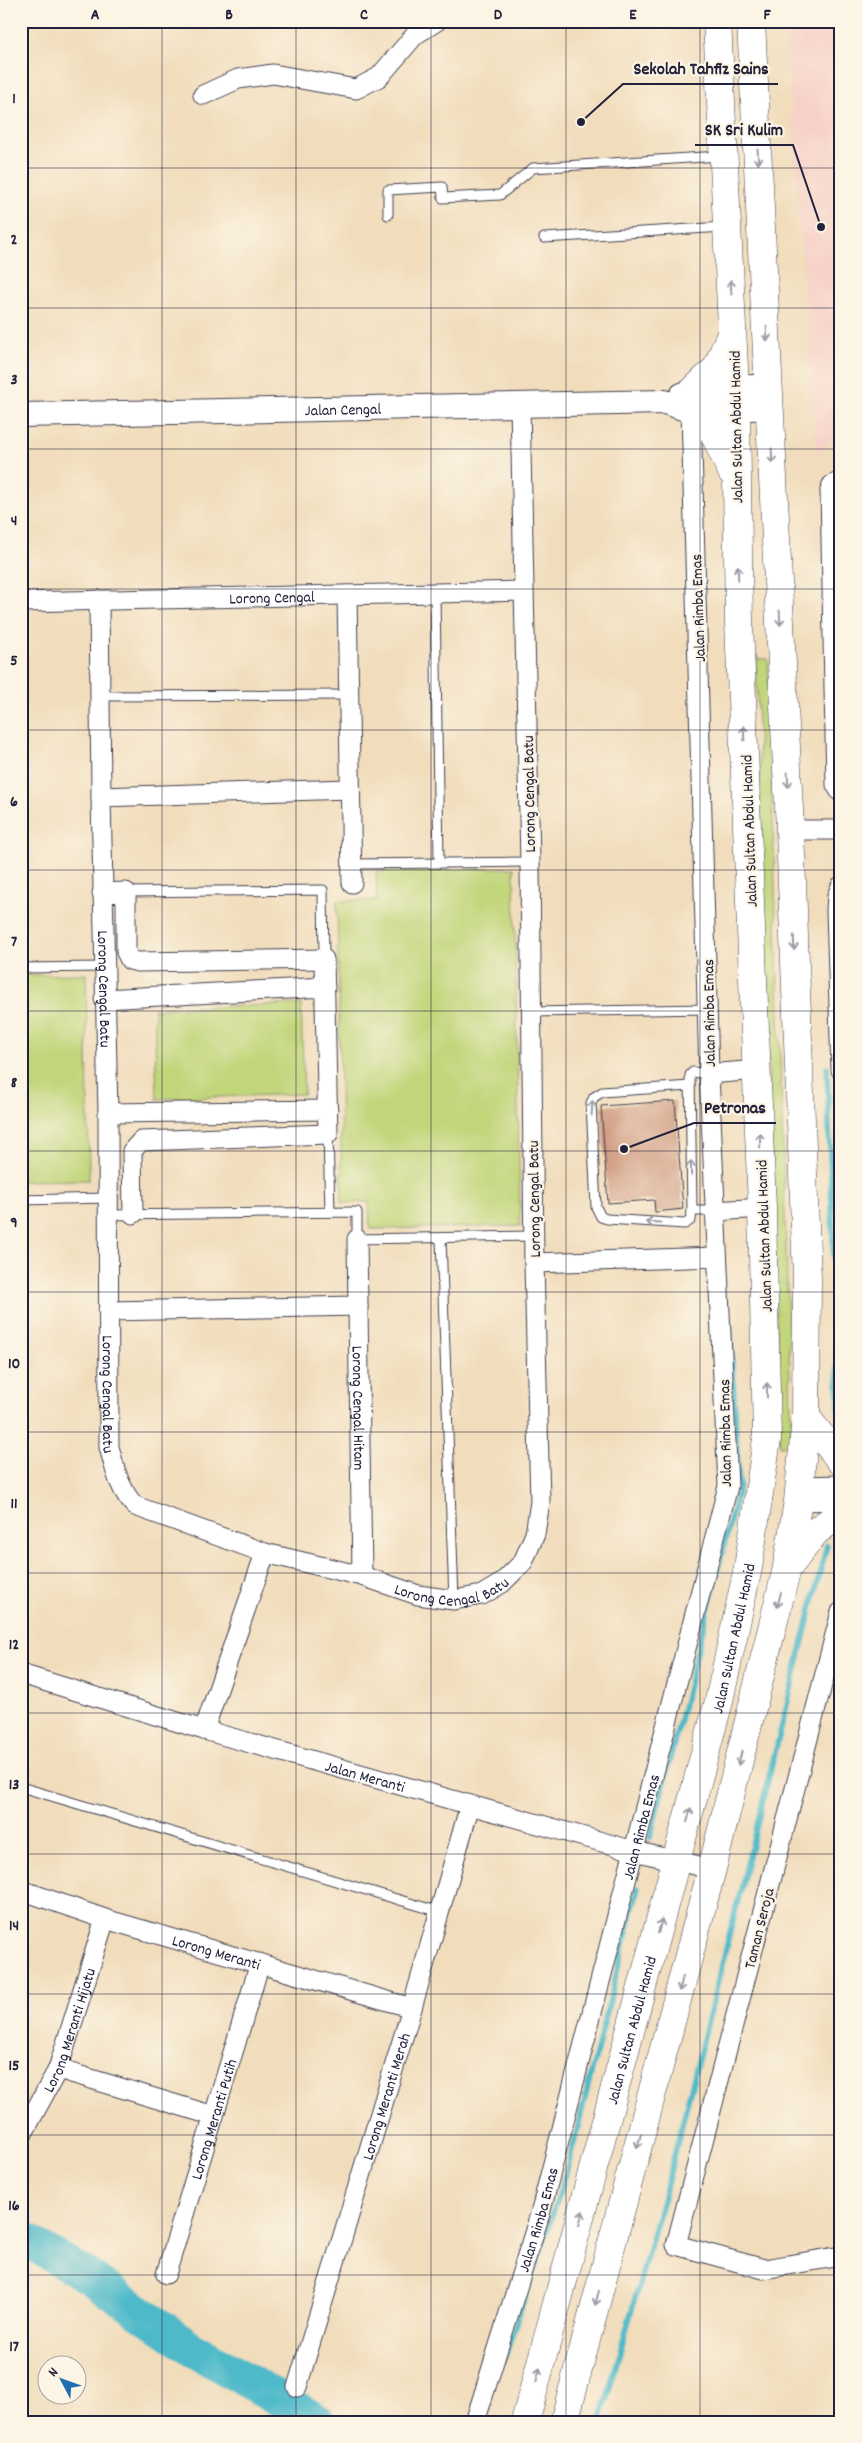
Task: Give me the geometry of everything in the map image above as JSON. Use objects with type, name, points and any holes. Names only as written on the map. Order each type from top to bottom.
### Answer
[{"type":"main road","name":"Jalan Sultan Abdul Hamid","points":[[525,2422],[719,1701],[748,1568],[767,1438],[762,1208],[739,622],[736,399],[722,156],[717,21]]},
{"type":"main road","name":"Jalan Sultan Abdul Hamid","points":[[564,2422],[712,1869],[786,1572],[806,1417],[807,1279],[790,830],[751,21]]},
{"type":"main road","points":[[733,324],[724,355],[717,368],[692,401],[713,430],[737,485]]},
{"type":"main road","points":[[806,1417],[841,1461]]},
{"type":"main road","points":[[748,1568],[763,1555],[773,1521],[797,1493],[767,1438]]},
{"type":"main road","points":[[786,1572],[815,1532],[841,1513]]},
{"type":"street","points":[[203,95],[238,79],[273,74],[356,89],[379,77],[414,36],[436,21]]},
{"type":"street","name":"Jalan Cengal","points":[[21,415],[665,402],[769,397]]},
{"type":"street","name":"Jalan Rimba Emas","points":[[475,2422],[540,2214],[728,1486],[709,1074],[692,401]]},
{"type":"street","name":"Lorong Cengal Batu","points":[[100,600],[102,893],[108,1113],[108,1447],[124,1495],[135,1506],[265,1553],[362,1576],[418,1595],[454,1600],[482,1595],[502,1583],[522,1562],[535,1534],[540,1502],[534,1263],[530,862],[520,405]]},
{"type":"street","points":[[839,481],[832,485],[830,490],[836,785],[840,793]]},
{"type":"street","name":"Lorong Cengal","points":[[21,602],[523,591]]},
{"type":"street","points":[[347,595],[352,883]]},
{"type":"street","points":[[101,797],[350,789]]},
{"type":"street","points":[[790,830],[841,830]]},
{"type":"street","points":[[841,886],[837,896],[836,910],[841,1070]]},
{"type":"street","points":[[102,893],[126,892],[126,952],[130,960],[138,962],[324,959],[328,1134],[141,1142],[132,1151],[133,1214]]},
{"type":"street","points":[[104,999],[325,987]]},
{"type":"street","points":[[709,1074],[757,1070]]},
{"type":"street","points":[[108,1113],[328,1110]]},
{"type":"street","points":[[715,1210],[762,1208]]},
{"type":"street","name":"Lorong Cengal Hitam","points":[[357,1240],[362,1576]]},
{"type":"street","points":[[534,1263],[717,1257]]},
{"type":"street","points":[[108,1311],[358,1306]]},
{"type":"street","points":[[797,1493],[841,1485]]},
{"type":"street","points":[[797,1493],[841,1500]]},
{"type":"street","points":[[204,1730],[265,1553]]},
{"type":"street","name":"Taman Seroja","points":[[841,1612],[676,2245],[764,2269],[841,2256]]},
{"type":"street","name":"Jalan Meranti","points":[[21,1674],[204,1730],[634,1852],[712,1869]]},
{"type":"street","name":"Lorong Meranti Merah","points":[[297,2387],[412,2008],[470,1805]]},
{"type":"street","name":"Lorong Meranti","points":[[21,1890],[105,1919],[412,2008]]},
{"type":"street","name":"Lorong Meranti Hijatu","points":[[21,2138],[58,2069],[105,1919]]},
{"type":"street","name":"Lorong Meranti Putih","points":[[166,2274],[260,1963]]},
{"type":"street","points":[[58,2069],[214,2116]]},
{"type":"lane","points":[[388,215],[388,190],[442,187],[442,198],[500,195],[533,168],[722,156]]},
{"type":"lane","points":[[544,238],[727,227]]},
{"type":"lane","points":[[436,593],[439,863]]},
{"type":"lane","points":[[100,696],[348,695]]},
{"type":"lane","points":[[351,864],[530,862]]},
{"type":"lane","points":[[126,892],[324,890],[324,959]]},
{"type":"lane","points":[[21,968],[104,967]]},
{"type":"lane","points":[[531,1012],[708,1009]]},
{"type":"lane","points":[[690,1086],[602,1092],[594,1097],[591,1103],[596,1207],[601,1217],[685,1224],[691,1220],[691,1073],[709,1074]]},
{"type":"lane","points":[[328,1134],[330,1212]]},
{"type":"lane","points":[[21,1200],[107,1206],[133,1214],[357,1212],[357,1240],[534,1236]]},
{"type":"lane","points":[[692,1211],[715,1210]]},
{"type":"lane","points":[[441,1238],[454,1600]]},
{"type":"lane","points":[[21,1787],[440,1912]]},
{"type":"shaded area","points":[[785,21],[841,21],[841,433],[838,433],[817,454]]},
{"type":"green space","points":[[756,659],[768,659],[792,1445],[780,1446]]},
{"type":"green space","points":[[514,868],[520,1226],[370,1229],[369,1202],[342,1203],[337,901],[377,900],[376,871]]},
{"type":"green space","points":[[86,974],[89,1180],[21,1181],[21,975]]},
{"type":"green space","points":[[301,1004],[304,1094],[157,1099],[154,1009]]},
{"type":"building","points":[[675,1101],[683,1209],[655,1212],[654,1200],[608,1203],[601,1106]]},
{"type":"waterway","points":[[827,1067],[840,1437]]},
{"type":"waterway","points":[[650,1838],[739,1486],[730,1326]]},
{"type":"waterway","points":[[600,2422],[663,2200],[827,1545]]},
{"type":"waterway","points":[[505,2357],[566,2174],[638,1888]]},
{"type":"waterway","points":[[21,2237],[91,2278],[196,2351],[319,2422]]},
{"type":"place","name":"Sekolah Tahfiz Sains","points":[[581,122]]},
{"type":"place","name":"SK Sri Kulim","points":[[821,227]]},
{"type":"place","name":"Petronas","points":[[624,1149]]}]
